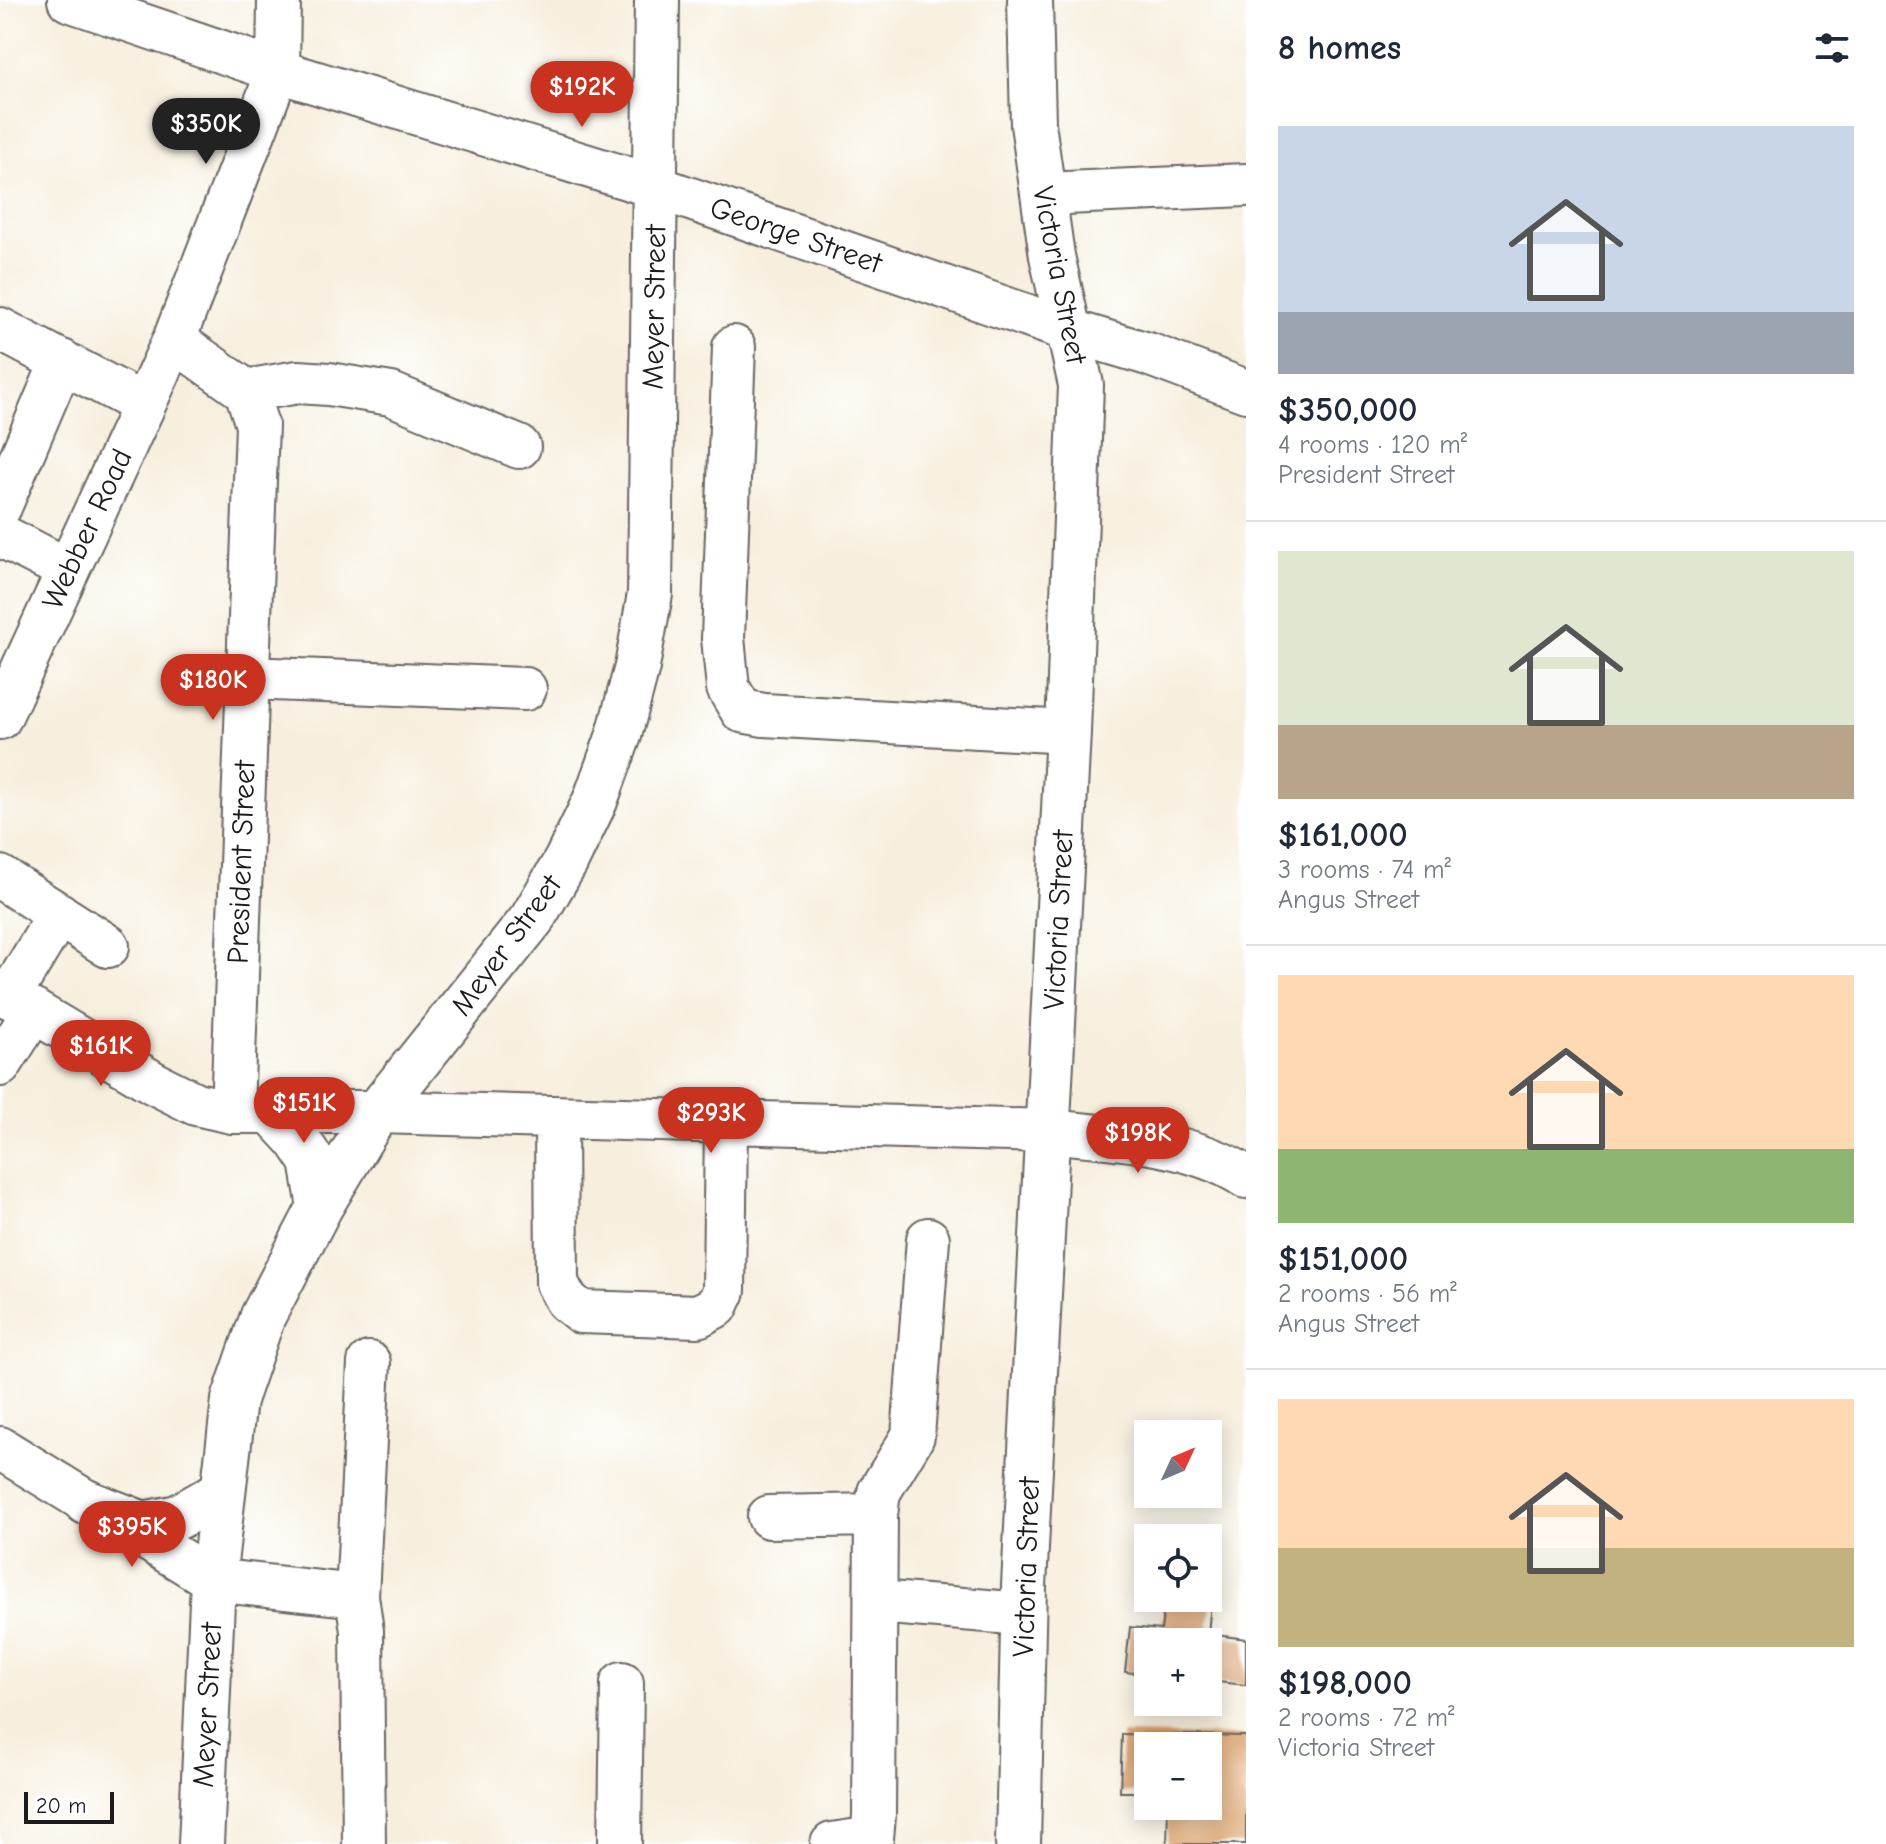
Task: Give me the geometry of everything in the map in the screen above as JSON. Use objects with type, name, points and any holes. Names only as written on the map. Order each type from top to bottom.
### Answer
[{"type":"main road","name":"Meyer Street","points":[[201,1844],[213,1580],[223,1491],[234,1400],[263,1316],[320,1207],[377,1112],[532,919],[566,861],[584,825],[619,735],[637,667],[650,594],[657,0]]},
{"type":"main road","name":"Victoria Street","points":[[1018,1844],[1024,1614],[1068,732],[1081,385],[1052,256],[1033,124],[1030,0]]},
{"type":"main road","points":[[252,1112],[298,1140],[312,1161],[320,1207]]},
{"type":"main road","points":[[86,1502],[143,1524],[178,1517],[223,1491]]},
{"type":"street","name":"George Street","points":[[69,0],[278,71],[656,187],[1071,331],[1148,354],[1246,391]]},
{"type":"street","points":[[279,0],[278,71],[174,340],[246,391],[298,382],[391,394],[519,447]]},
{"type":"street","points":[[1043,194],[1246,185]]},
{"type":"street","points":[[0,329],[144,405]]},
{"type":"street","name":"Webber Road","points":[[0,718],[174,340]]},
{"type":"street","points":[[734,347],[723,638],[728,688],[742,711],[764,715],[1068,732]]},
{"type":"street","points":[[0,507],[62,361]]},
{"type":"street","name":"President Street","points":[[246,391],[257,425],[247,678],[252,1112]]},
{"type":"street","points":[[0,535],[68,570]]},
{"type":"street","points":[[247,678],[525,689]]},
{"type":"street","points":[[0,877],[108,946]]},
{"type":"street","points":[[0,1065],[15,1000],[59,914]]},
{"type":"street","points":[[15,1000],[154,1083],[196,1104],[252,1112],[377,1112],[1047,1131],[1130,1139],[1175,1149],[1230,1166],[1246,1177]]},
{"type":"street","points":[[556,1117],[557,1283],[566,1300],[581,1312],[698,1316],[717,1306],[724,1291],[726,1122]]},
{"type":"street","points":[[858,1842],[874,1816],[876,1515],[879,1492],[913,1436],[928,1239]]},
{"type":"street","points":[[364,1844],[362,1631],[357,1596],[369,1363]]},
{"type":"street","points":[[0,1448],[213,1580],[357,1596]]},
{"type":"street","points":[[769,1517],[876,1515]]},
{"type":"street","points":[[877,1602],[1024,1614]]},
{"type":"street","points":[[620,1844],[622,1683]]},
{"type":"building","points":[[1163,1612],[1210,1612],[1209,1628],[1161,1628]]},
{"type":"building","points":[[1130,1627],[1140,1628],[1134,1628],[1134,1673],[1125,1672]]},
{"type":"building","points":[[1222,1636],[1246,1639],[1246,1685],[1222,1682]]},
{"type":"building","points":[[1122,1734],[1134,1734],[1134,1792],[1120,1792]]},
{"type":"building","points":[[1222,1736],[1246,1736],[1246,1844],[1167,1844],[1168,1820],[1222,1820]]}]
